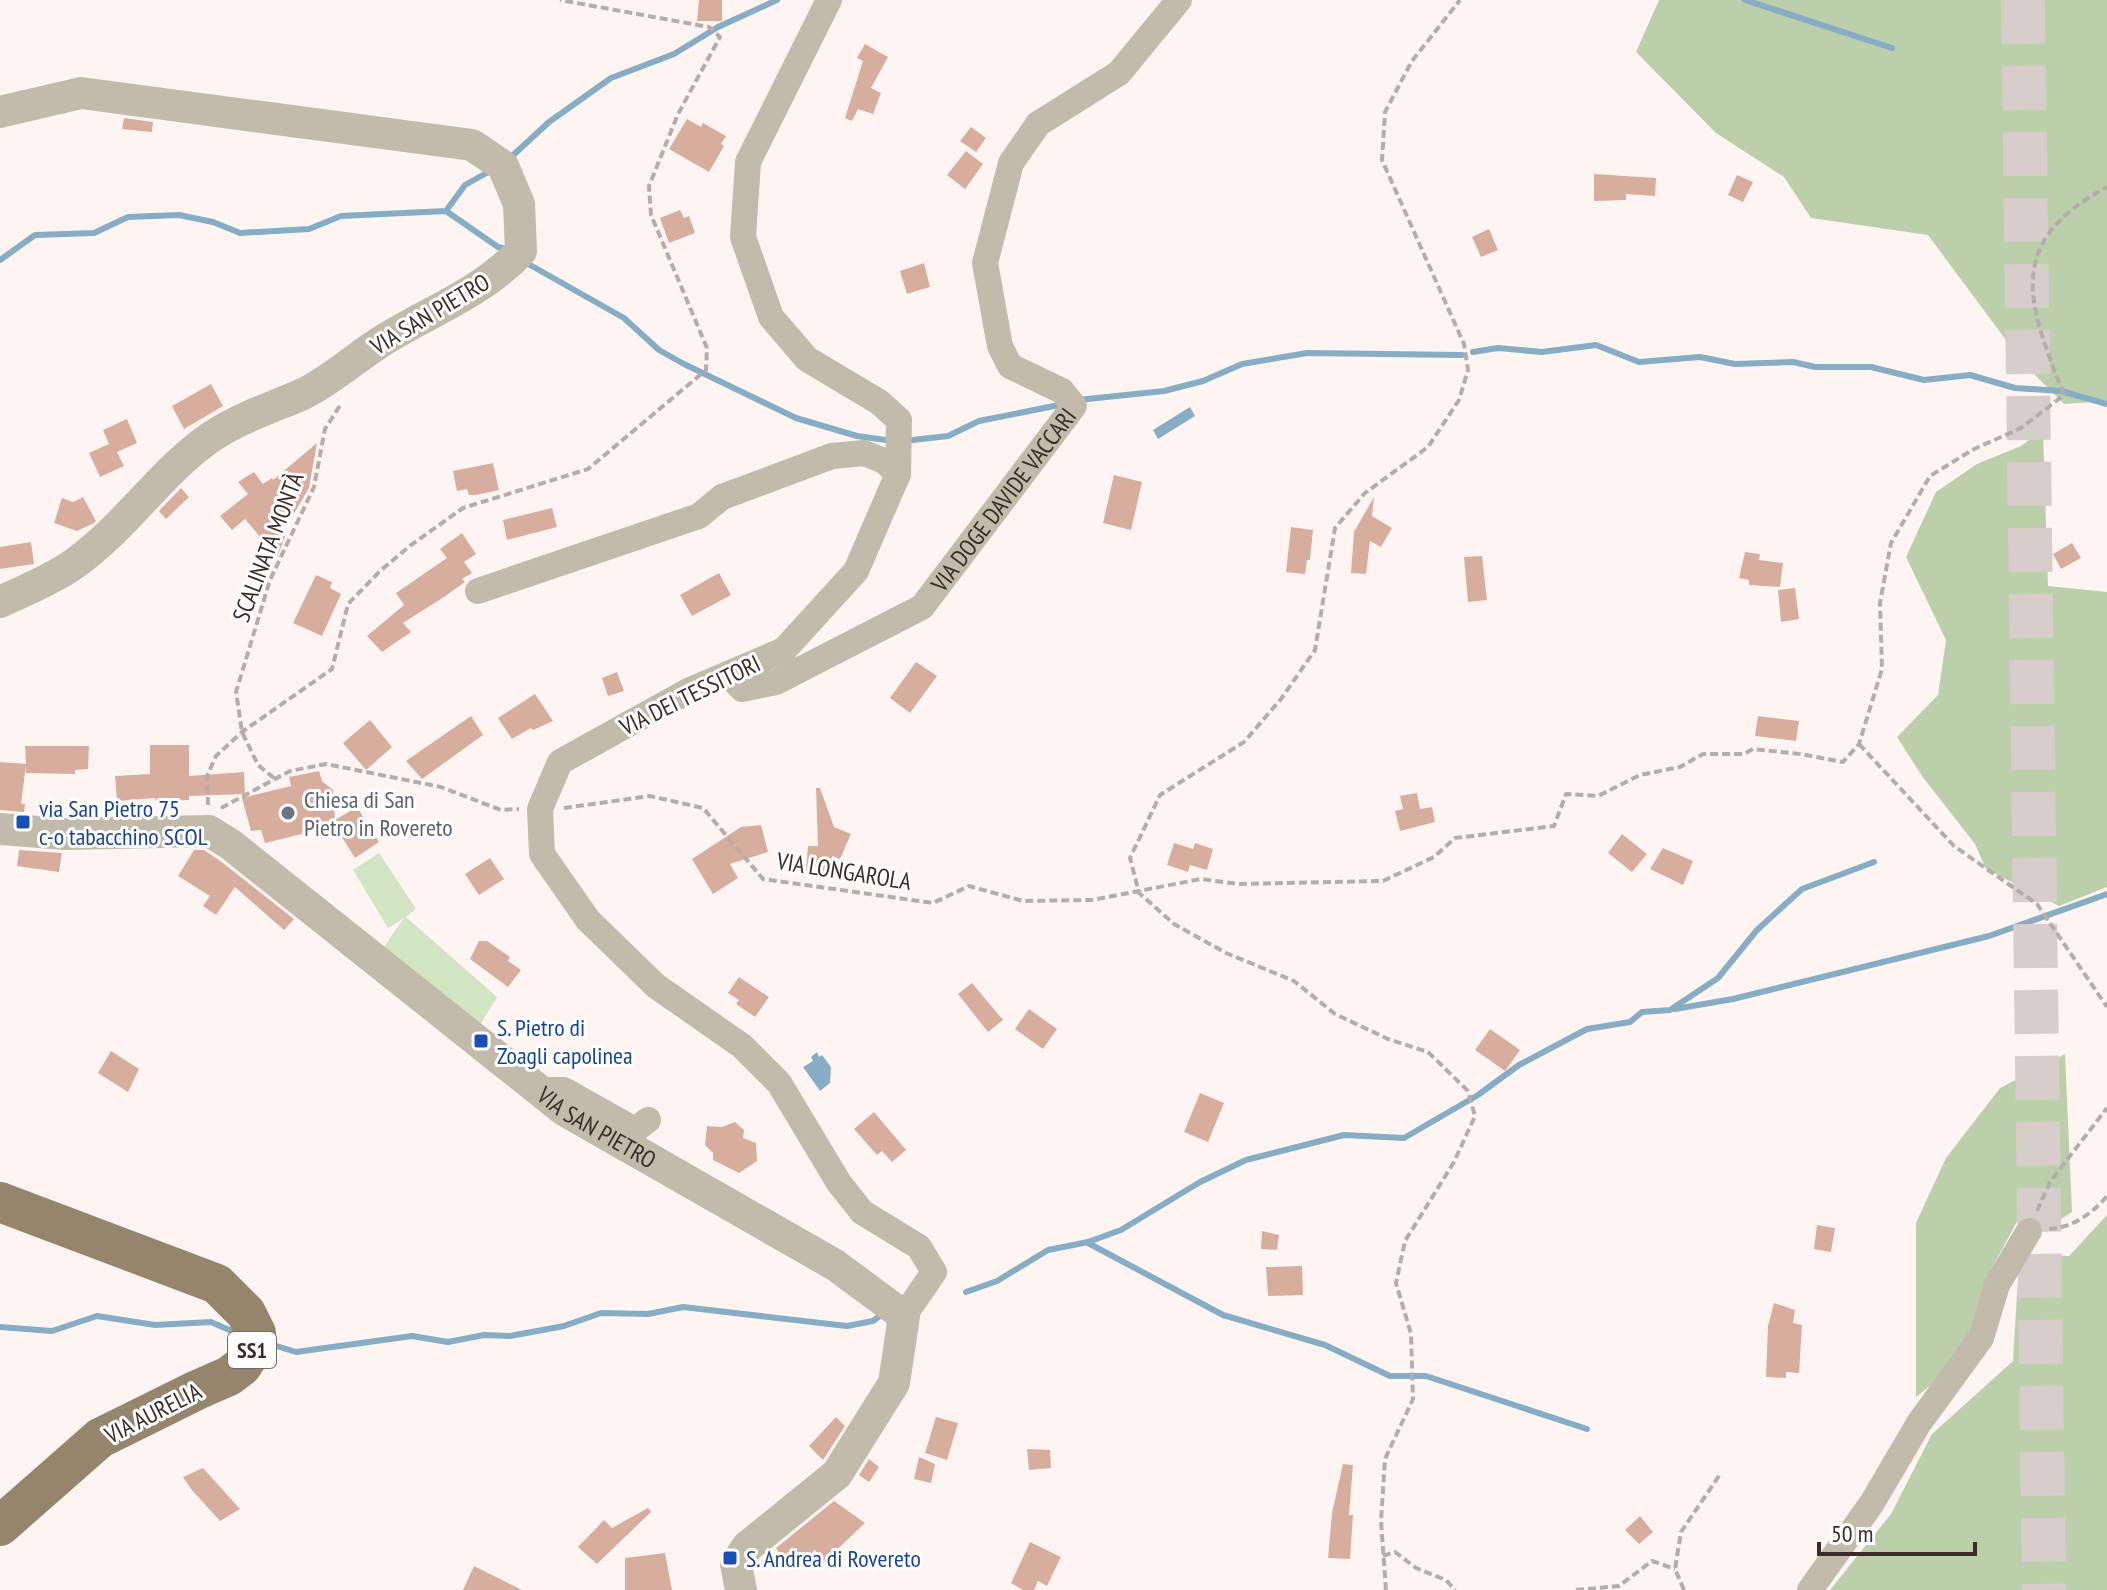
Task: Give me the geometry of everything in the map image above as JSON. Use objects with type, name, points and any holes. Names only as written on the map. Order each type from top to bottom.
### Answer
[{"type":"main road","name":"VIA AURELIA","points":[[0,1202],[217,1284],[246,1313],[256,1333],[252,1350],[242,1366],[229,1376],[100,1438],[0,1526]]},
{"type":"street","name":"VIA DEI TESSITORI","points":[[829,0],[748,162],[743,237],[771,317],[807,359],[879,402],[899,420],[898,474],[856,571],[784,650],[688,691],[560,762],[540,809],[542,854],[588,920],[656,986],[742,1046],[779,1083],[839,1183],[862,1212],[919,1247],[934,1272],[904,1316]]},
{"type":"street","name":"VIA DOGE DAVIDE VACCARI","points":[[728,674],[742,689],[776,682],[922,607],[1074,406],[1062,391],[1010,366],[1000,346],[985,263],[1011,163],[1038,124],[1119,73],[1179,0]]},
{"type":"street","name":"VIA SAN PIETRO","points":[[0,112],[81,93],[472,145],[503,166],[519,204],[521,251],[503,270],[457,301],[381,342],[306,393],[242,418],[205,441],[70,567],[0,602]]},
{"type":"street","points":[[478,591],[699,516],[722,497],[832,456],[864,453],[884,461],[898,474]]},
{"type":"street","points":[[0,829],[65,834],[209,831]]},
{"type":"street","name":"VIA SAN PIETRO","points":[[209,831],[230,844],[564,1110],[835,1265],[904,1316]]},
{"type":"street","points":[[539,1090],[564,1090],[635,1130],[648,1120]]},
{"type":"street","points":[[1810,1590],[1872,1503],[1919,1423],[1981,1338],[1997,1285],[2029,1231]]},
{"type":"street","points":[[741,1590],[736,1564],[747,1547],[837,1474],[894,1383],[904,1316]]},
{"type":"path","points":[[209,831],[207,776],[212,761],[242,732],[332,669],[348,604],[380,571],[463,508],[588,469],[706,370],[707,348],[651,215],[649,186],[678,114],[720,37],[709,27],[560,0]]},
{"type":"path","points":[[1386,1590],[1381,1521],[1385,1459],[1413,1399],[1411,1334],[1396,1283],[1405,1241],[1454,1162],[1475,1116],[1468,1091],[1428,1052],[1388,1039],[1335,1014],[1294,981],[1226,953],[1174,924],[1139,893],[1130,858],[1160,795],[1244,742],[1281,699],[1315,650],[1335,528],[1365,493],[1428,447],[1459,400],[1468,370],[1464,344],[1382,160],[1385,112],[1412,61],[1460,0]]},
{"type":"path","points":[[2107,187],[2066,215],[2046,234],[2035,261],[2033,306],[2064,395],[2021,428],[1974,449],[1930,476],[1891,543],[1880,603],[1882,669],[1859,744],[1954,846],[2037,904],[2107,1007]]},
{"type":"path","name":"SCALINATA MONTÀ","points":[[274,778],[258,765],[242,732],[236,692],[265,594],[314,487],[325,429],[341,403]]},
{"type":"path","name":"VIA LONGAROLA","points":[[209,831],[221,807],[290,771],[326,764],[441,787],[501,810],[562,808],[650,796],[703,808],[763,879],[933,903],[969,886],[1023,901],[1092,900],[1201,879],[1238,884],[1383,881],[1434,857],[1455,838],[1554,826],[1566,794],[1598,796],[1640,775],[1680,767],[1703,754],[1744,754],[1753,749],[1843,762],[1859,744]]},
{"type":"path","points":[[2107,1108],[2050,1182],[2029,1231],[2065,1228],[2100,1205],[2107,1196]]},
{"type":"path","points":[[1684,1590],[1675,1569],[1681,1532],[1721,1473]]},
{"type":"path","points":[[1383,1556],[1395,1552],[1416,1568],[1446,1580],[1455,1590]]},
{"type":"path","points":[[1576,1590],[1619,1586],[1652,1561],[1675,1569]]},
{"type":"green space","points":[[1659,0],[2107,0],[2107,401],[2064,404],[2023,363],[1928,235],[1811,218],[1784,177],[1716,133],[1636,52]]},
{"type":"green space","points":[[2043,429],[2048,586],[2107,592],[2107,887],[2059,906],[1986,869],[1975,844],[1922,776],[1897,737],[1938,695],[1946,640],[1906,557],[1936,492],[1977,464],[2021,446]]},
{"type":"green space","points":[[379,853],[416,909],[406,917],[497,997],[473,1037],[375,960],[404,918],[388,928],[353,870]]},
{"type":"green space","points":[[2065,1054],[2072,1212],[2061,1219],[2020,1216],[1985,1281],[1987,1341],[1916,1397],[1916,1223],[1946,1158],[2000,1088]]},
{"type":"green space","points":[[2107,1215],[2107,1590],[1830,1590],[1891,1514],[1932,1434],[2013,1361],[2018,1278],[2040,1254],[2069,1256]]},
{"type":"water","points":[[1190,407],[1195,416],[1158,439],[1153,430]]},
{"type":"water","points":[[817,1052],[831,1067],[830,1083],[820,1091],[803,1067],[813,1061],[811,1057]]},
{"type":"building","points":[[699,0],[722,0],[722,21],[697,21]]},
{"type":"building","points":[[865,44],[888,57],[871,88],[881,93],[873,114],[858,109],[852,121],[845,118],[863,61],[857,58]]},
{"type":"building","points":[[124,118],[153,122],[152,132],[122,129]]},
{"type":"building","points":[[687,119],[701,127],[703,123],[726,136],[721,144],[724,146],[709,172],[669,149]]},
{"type":"building","points":[[971,127],[986,138],[976,152],[960,141]]},
{"type":"building","points":[[966,151],[983,164],[965,189],[947,175]]},
{"type":"building","points":[[1594,174],[1656,178],[1655,196],[1626,194],[1626,200],[1594,201]]},
{"type":"building","points":[[1737,175],[1753,182],[1743,202],[1728,195]]},
{"type":"building","points":[[680,210],[684,218],[689,216],[695,233],[669,243],[660,218]]},
{"type":"building","points":[[1489,229],[1498,250],[1481,257],[1472,237]]},
{"type":"building","points":[[924,263],[930,287],[907,294],[900,271]]},
{"type":"building","points":[[211,384],[223,406],[184,429],[172,406]]},
{"type":"building","points":[[127,419],[137,443],[117,452],[124,466],[100,477],[89,453],[109,444],[103,430]]},
{"type":"building","points":[[317,443],[309,488],[295,512],[278,527],[285,537],[277,557],[245,519],[232,530],[220,516],[248,494],[238,482],[254,472],[263,484],[273,480]]},
{"type":"building","points":[[493,463],[499,490],[476,495],[469,495],[467,489],[457,491],[453,471]]},
{"type":"building","points":[[1114,475],[1142,482],[1131,530],[1103,523]]},
{"type":"building","points":[[181,488],[189,497],[166,519],[159,511]]},
{"type":"building","points":[[83,497],[96,521],[94,523],[77,531],[54,523],[62,498],[73,502]]},
{"type":"building","points":[[1374,497],[1372,516],[1392,528],[1381,547],[1370,541],[1366,574],[1351,573],[1354,532]]},
{"type":"building","points":[[552,508],[557,527],[507,540],[503,520]]},
{"type":"building","points":[[1291,527],[1313,530],[1310,560],[1307,560],[1305,574],[1286,572]]},
{"type":"building","points":[[462,533],[476,554],[464,562],[472,573],[462,579],[465,582],[403,623],[411,632],[382,652],[367,636],[404,605],[396,593],[447,558],[440,549]]},
{"type":"building","points":[[31,542],[34,564],[0,569],[0,547]]},
{"type":"building","points":[[2072,543],[2081,558],[2061,569],[2053,554]]},
{"type":"building","points":[[1745,552],[1760,554],[1759,560],[1783,563],[1780,587],[1749,585],[1749,580],[1739,578]]},
{"type":"building","points":[[1482,556],[1487,600],[1468,602],[1464,557]]},
{"type":"building","points":[[719,573],[731,595],[692,616],[680,595]]},
{"type":"building","points":[[316,575],[332,582],[330,588],[341,594],[322,636],[293,623]]},
{"type":"building","points":[[1795,588],[1799,619],[1781,622],[1778,590]]},
{"type":"building","points":[[916,662],[937,676],[910,713],[890,698]]},
{"type":"building","points":[[617,672],[624,691],[608,696],[602,678]]},
{"type":"building","points":[[535,694],[553,721],[533,730],[531,728],[512,739],[498,718]]},
{"type":"building","points":[[471,716],[483,735],[422,779],[406,761]]},
{"type":"building","points":[[1758,716],[1799,721],[1796,741],[1755,736]]},
{"type":"building","points":[[370,720],[392,747],[366,770],[343,743]]},
{"type":"building","points":[[150,745],[189,745],[189,776],[244,772],[245,794],[189,796],[189,800],[156,801],[155,798],[117,801],[115,776],[150,774]]},
{"type":"building","points":[[25,746],[89,746],[88,769],[75,770],[75,774],[26,773],[26,765],[21,804],[25,804],[24,812],[0,810],[0,762],[26,764]]},
{"type":"building","name":"Chiesa di San Pietro in Rovereto","points":[[319,771],[322,781],[333,790],[335,820],[357,807],[379,842],[355,858],[335,826],[265,843],[261,830],[251,831],[242,798],[291,786],[289,777]]},
{"type":"building","points":[[816,788],[820,788],[834,827],[851,834],[840,859],[832,856],[830,872],[806,871],[808,846],[818,846]]},
{"type":"building","points":[[1417,793],[1420,809],[1432,807],[1435,822],[1400,831],[1395,811],[1403,809],[1400,796]]},
{"type":"building","points":[[761,825],[768,852],[730,864],[738,878],[713,894],[692,859],[741,827]]},
{"type":"building","points":[[1622,834],[1647,854],[1632,872],[1608,853]]},
{"type":"building","points":[[1174,843],[1193,849],[1195,843],[1213,849],[1207,870],[1190,865],[1188,872],[1167,865]]},
{"type":"building","points":[[1663,848],[1693,861],[1683,885],[1650,869]]},
{"type":"building","points":[[19,850],[62,853],[59,872],[17,866]]},
{"type":"building","points":[[194,850],[204,850],[219,860],[294,919],[284,930],[235,887],[216,915],[203,906],[210,896],[178,876]]},
{"type":"building","points":[[490,858],[504,879],[479,895],[465,874]]},
{"type":"building","points":[[479,941],[487,941],[510,957],[508,961],[521,970],[508,987],[470,959]]},
{"type":"building","points":[[739,977],[769,997],[755,1017],[736,1004],[739,1000],[728,993]]},
{"type":"building","points":[[972,983],[1003,1020],[988,1032],[958,994]]},
{"type":"building","points":[[1029,1009],[1057,1029],[1043,1049],[1015,1029]]},
{"type":"building","points":[[1490,1029],[1520,1050],[1505,1071],[1475,1050]]},
{"type":"building","points":[[111,1051],[139,1069],[128,1092],[98,1073]]},
{"type":"building","points":[[1200,1093],[1224,1103],[1208,1142],[1184,1132]]},
{"type":"building","points":[[874,1112],[906,1150],[892,1162],[882,1151],[877,1155],[854,1129]]},
{"type":"building","points":[[735,1122],[744,1130],[743,1138],[756,1143],[757,1161],[739,1173],[713,1160],[713,1153],[705,1145],[707,1126],[722,1127]]},
{"type":"building","points":[[1817,1225],[1835,1228],[1831,1252],[1814,1249]]},
{"type":"building","points":[[1262,1231],[1279,1235],[1277,1250],[1261,1249]]},
{"type":"building","points":[[1302,1266],[1303,1295],[1268,1296],[1266,1267]]},
{"type":"building","points":[[1774,1303],[1795,1310],[1793,1323],[1802,1325],[1799,1373],[1786,1372],[1786,1378],[1766,1377],[1768,1326]]},
{"type":"building","points":[[836,1417],[845,1426],[823,1460],[809,1446]]},
{"type":"building","points":[[936,1417],[958,1423],[947,1460],[925,1453]]},
{"type":"building","points":[[1027,1449],[1050,1450],[1051,1468],[1029,1470]]},
{"type":"building","points":[[919,1457],[935,1464],[931,1483],[914,1479]]},
{"type":"building","points":[[869,1459],[879,1467],[869,1482],[859,1475]]},
{"type":"building","points":[[1343,1464],[1353,1465],[1349,1515],[1353,1515],[1350,1559],[1328,1558],[1332,1513]]},
{"type":"building","points":[[203,1468],[240,1509],[220,1521],[183,1477]]},
{"type":"building","points":[[834,1501],[865,1523],[824,1562],[815,1550],[800,1562],[782,1557],[776,1548]]},
{"type":"building","points":[[648,1508],[651,1512],[597,1564],[578,1547],[604,1520],[612,1528]]},
{"type":"building","points":[[1640,1516],[1653,1532],[1639,1544],[1625,1530]]},
{"type":"building","points":[[1030,1542],[1061,1557],[1047,1586],[1038,1581],[1034,1590],[1023,1590],[1011,1583]]},
{"type":"building","points":[[665,1553],[672,1590],[625,1590],[625,1558]]},
{"type":"building","points":[[474,1566],[522,1590],[463,1590]]},
{"type":"waterway","points":[[509,159],[549,122],[611,78],[674,54],[718,27],[777,0]]},
{"type":"waterway","points":[[1745,0],[1892,48]]},
{"type":"waterway","points":[[446,211],[465,185],[490,171]]},
{"type":"waterway","points":[[0,260],[35,235],[94,233],[128,217],[179,215],[213,222],[240,233],[309,229],[341,216],[446,211],[498,247],[508,249]]},
{"type":"waterway","points":[[523,261],[624,318],[659,350],[684,364],[796,418],[857,436],[893,441]]},
{"type":"waterway","points":[[1473,352],[1498,348],[1542,352],[1596,345],[1639,362],[1700,357],[1735,364],[1793,362],[1815,367],[1871,367],[1924,380],[1970,375],[2015,388],[2061,391],[2107,404]]},
{"type":"waterway","points":[[1078,400],[1164,391],[1203,381],[1242,364],[1307,353],[1462,355]]},
{"type":"waterway","points":[[904,441],[948,436],[979,421],[1064,404]]},
{"type":"waterway","points":[[966,1292],[997,1281],[1048,1250],[1088,1242],[1121,1230],[1200,1182],[1246,1160],[1344,1135],[1404,1138],[1478,1095],[1519,1065],[1587,1029],[1630,1022],[1642,1012],[1670,1010],[1718,978],[1757,930],[1802,889],[1874,862]]},
{"type":"waterway","points":[[1675,1009],[1733,999],[1989,936],[2107,894]]},
{"type":"waterway","points":[[1088,1243],[1223,1315],[1325,1345],[1390,1376],[1426,1376],[1587,1429]]},
{"type":"waterway","points":[[273,1345],[296,1352],[412,1336],[448,1342],[484,1335],[510,1336],[564,1326],[601,1313],[648,1314],[683,1307],[847,1326],[873,1321],[881,1315]]},
{"type":"waterway","points":[[0,1327],[52,1331],[97,1316],[155,1325],[211,1322],[234,1332]]},
{"type":"tunnel","points":[[2023,0],[2044,1590]]},
{"type":"place","name":"Chiesa di San Pietro in Rovereto","points":[[288,813]]},
{"type":"place","name":"via San Pietro 75 c-o tabacchino SCOL","points":[[23,822]]},
{"type":"place","name":"S. Pietro di Zoagli capolinea","points":[[481,1041]]},
{"type":"place","name":"S. Andrea di Rovereto","points":[[730,1558]]}]
